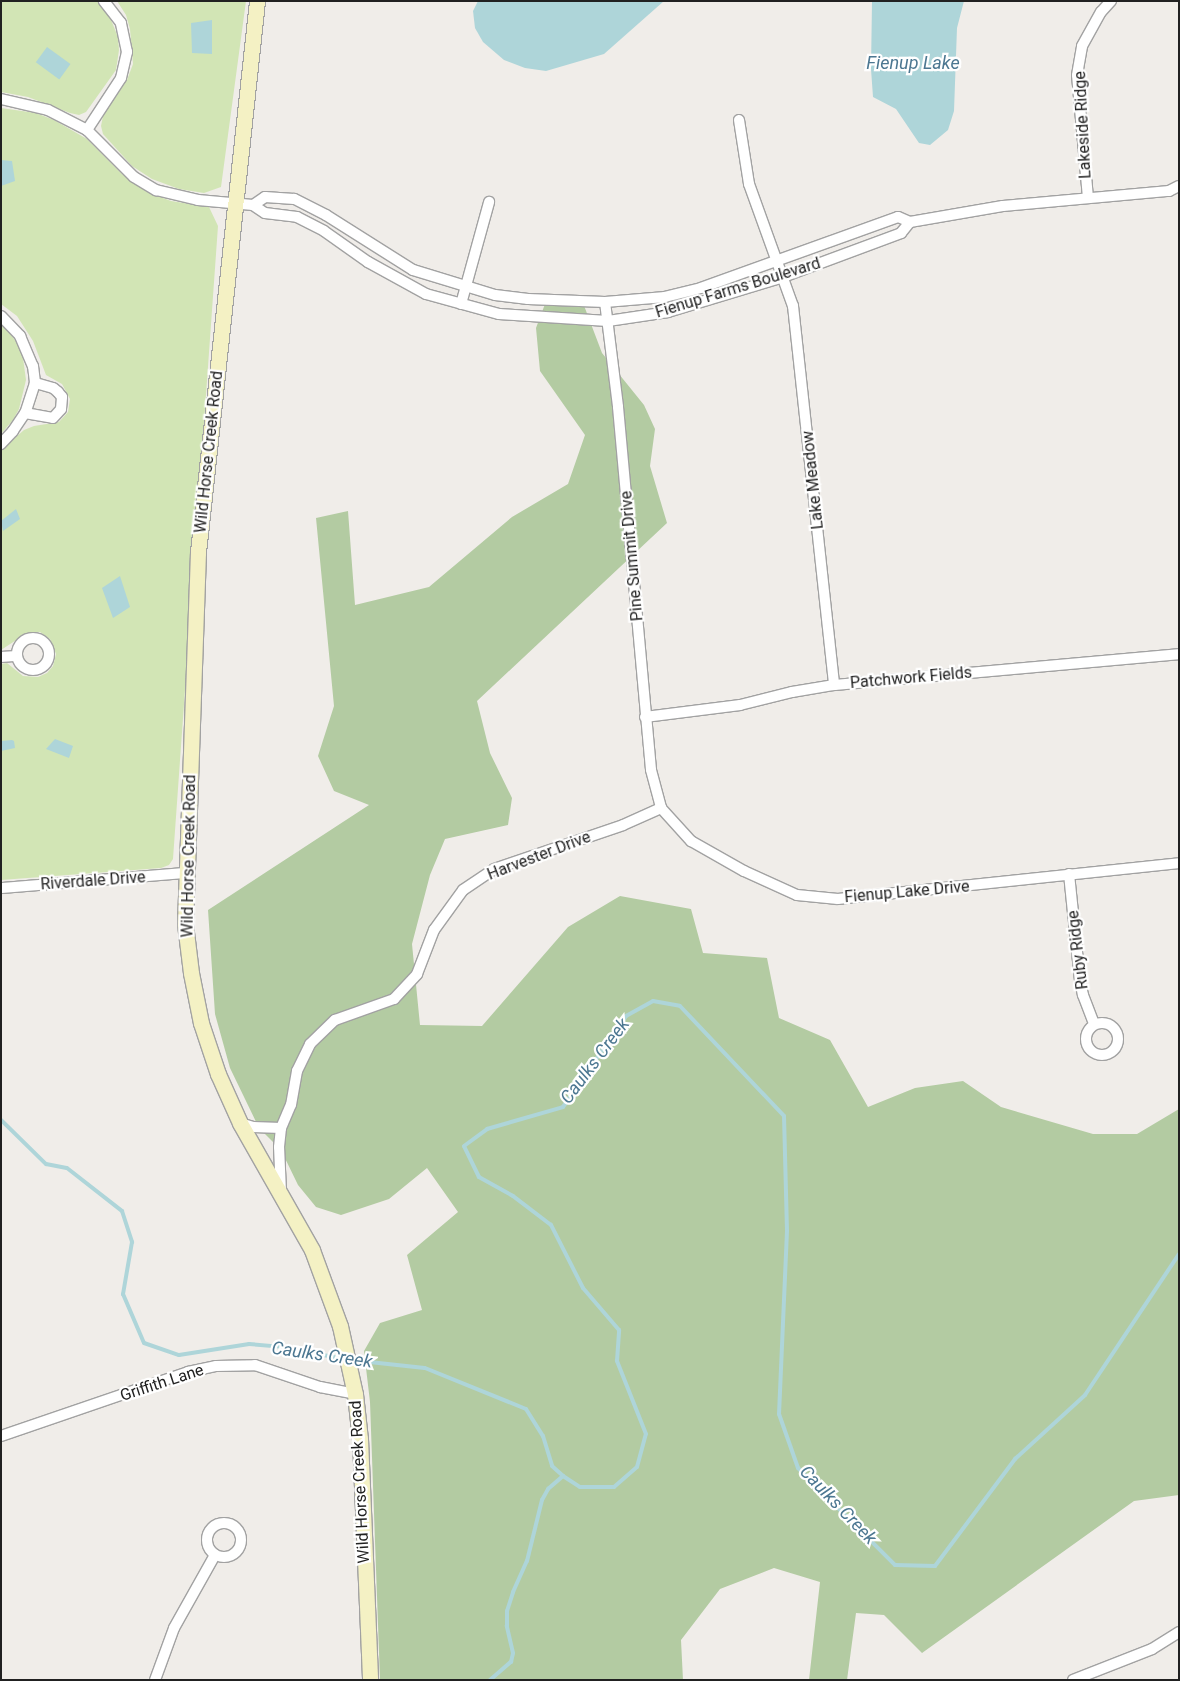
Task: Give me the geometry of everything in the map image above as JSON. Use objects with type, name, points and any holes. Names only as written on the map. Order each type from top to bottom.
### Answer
[{"type":"main road","name":"Wild Horse Creek Road","points":[[257,1],[198,552],[185,874],[185,924],[191,973],[201,1023],[218,1074],[240,1123],[312,1250],[340,1326],[354,1387],[360,1439],[370,1680]]},
{"type":"street","points":[[87,130],[121,78],[127,52],[121,23],[104,1]]},
{"type":"street","name":"Lakeside Ridge","points":[[1088,198],[1077,75],[1082,46],[1101,12],[1112,1]]},
{"type":"street","name":"Fienup Farms Boulevard","points":[[1,99],[48,110],[87,130],[134,177],[156,190],[198,200],[253,205],[265,213],[297,217],[324,232],[368,262],[426,294],[499,314],[608,321],[668,312],[783,277],[901,233],[910,222]]},
{"type":"street","name":"Lake Meadow","points":[[739,120],[749,184],[793,306],[834,685]]},
{"type":"street","name":"Fienup Farms Boulevard","points":[[253,205],[265,197],[294,199],[326,215],[413,270],[495,295],[528,299],[605,302],[664,297],[701,288],[898,217],[910,222],[1003,206],[1174,188],[1179,197]]},
{"type":"street","points":[[461,304],[489,202]]},
{"type":"street","name":"Pine Summit Drive","points":[[605,302],[619,417],[645,718],[651,770],[661,808]]},
{"type":"street","points":[[1,316],[20,336],[32,366],[35,383],[25,413],[13,431],[1,444]]},
{"type":"street","points":[[25,413],[53,418],[61,409],[62,396],[58,392],[53,388],[35,383]]},
{"type":"street","name":"Patchwork Fields","points":[[645,718],[740,705],[792,692],[834,685],[1179,654]]},
{"type":"street","points":[[1,657],[17,656]]},
{"type":"street","name":"Fienup Lake Drive","points":[[661,808],[691,841],[744,871],[797,895],[838,898],[1179,863]]},
{"type":"street","name":"Harvester Drive","points":[[281,1193],[279,1156],[281,1128],[292,1105],[297,1071],[310,1044],[335,1020],[394,999],[417,974],[434,930],[463,890],[494,870],[624,825],[661,808]]},
{"type":"street","name":"Riverdale Drive","points":[[1,888],[185,874]]},
{"type":"street","name":"Ruby Ridge","points":[[1070,874],[1082,996],[1094,1024]]},
{"type":"street","points":[[240,1123],[253,1127],[281,1128]]},
{"type":"street","name":"Griffith Lane","points":[[1,1436],[54,1420],[188,1372],[216,1366],[255,1365],[320,1387],[354,1387]]},
{"type":"street","points":[[155,1680],[174,1628],[215,1555]]},
{"type":"street","points":[[1073,1680],[1152,1649],[1179,1632]]},
{"type":"green space","points":[[1,1],[97,1],[107,10],[118,37],[119,50],[116,70],[86,112],[79,115],[70,113],[28,97],[1,92]]},
{"type":"green space","points":[[117,1],[246,1],[221,187],[204,193],[179,189],[152,179],[132,166],[103,134],[101,126],[103,116],[127,80],[133,64],[130,29],[126,15]]},
{"type":"green space","points":[[1,108],[36,113],[54,120],[87,139],[122,174],[147,192],[171,201],[209,207],[218,226],[173,859],[169,865],[161,868],[1,880],[1,664],[7,663],[23,676],[38,677],[47,673],[53,666],[56,654],[50,639],[40,632],[27,633],[1,650],[1,450],[24,430],[34,426],[59,422],[68,412],[70,399],[62,384],[46,375],[33,341],[17,316],[1,304]]},
{"type":"green space","points":[[580,295],[602,353],[644,405],[655,429],[650,466],[667,523],[477,701],[490,753],[512,798],[508,825],[445,839],[430,875],[412,944],[420,1025],[482,1026],[568,927],[620,896],[691,909],[703,953],[767,958],[779,1018],[830,1040],[868,1107],[915,1088],[963,1081],[1001,1107],[1093,1134],[1137,1134],[1179,1109],[1179,1495],[1134,1501],[922,1653],[884,1615],[856,1613],[847,1680],[809,1680],[820,1582],[774,1568],[720,1589],[681,1640],[683,1680],[380,1680],[370,1402],[364,1351],[380,1323],[422,1310],[407,1255],[458,1212],[427,1168],[389,1199],[341,1215],[316,1207],[298,1185],[281,1150],[259,1128],[230,1068],[215,1014],[208,910],[369,805],[334,791],[318,756],[334,706],[316,518],[348,511],[355,605],[429,587],[512,517],[568,484],[585,435],[540,371],[536,328],[545,304]]},
{"type":"green space","points":[[1,322],[18,344],[23,358],[26,380],[19,409],[13,420],[1,434]]},
{"type":"water","points":[[478,1],[664,1],[604,54],[546,71],[525,68],[504,60],[483,42],[475,28],[473,11]]},
{"type":"water","name":"Fienup Lake","points":[[872,1],[964,1],[957,28],[954,111],[948,130],[930,145],[919,143],[896,109],[873,97],[871,69]]},
{"type":"water","points":[[212,20],[212,54],[192,53],[191,23]]},
{"type":"water","points":[[47,47],[70,64],[59,79],[36,62]]},
{"type":"water","points":[[1,160],[12,161],[15,181],[1,186]]},
{"type":"water","points":[[16,509],[20,519],[3,531],[1,521]]},
{"type":"water","points":[[120,576],[130,607],[113,618],[102,588]]},
{"type":"water","points":[[55,739],[73,746],[69,758],[46,749]]},
{"type":"water","points":[[1,741],[14,741],[15,748],[1,751]]},
{"type":"waterway","name":"Caulks Creek","points":[[351,1360],[425,1368],[526,1409],[543,1436],[552,1466],[580,1487],[614,1487],[637,1467],[646,1434],[617,1361],[619,1330],[583,1288],[551,1225],[513,1196],[479,1177],[464,1146],[487,1129],[563,1107],[626,1016],[653,1001],[680,1006],[784,1116],[787,1231],[779,1414],[798,1468],[895,1565],[935,1566],[1015,1459],[1085,1395],[1179,1254]]},
{"type":"waterway","name":"Caulks Creek","points":[[1,1120],[46,1164],[67,1168],[122,1211],[132,1242],[123,1294],[144,1343],[179,1355],[249,1344],[282,1347],[344,1359]]},
{"type":"waterway","points":[[490,1680],[511,1662],[513,1653],[507,1626],[507,1611],[527,1561],[542,1500],[548,1489],[563,1476]]}]
